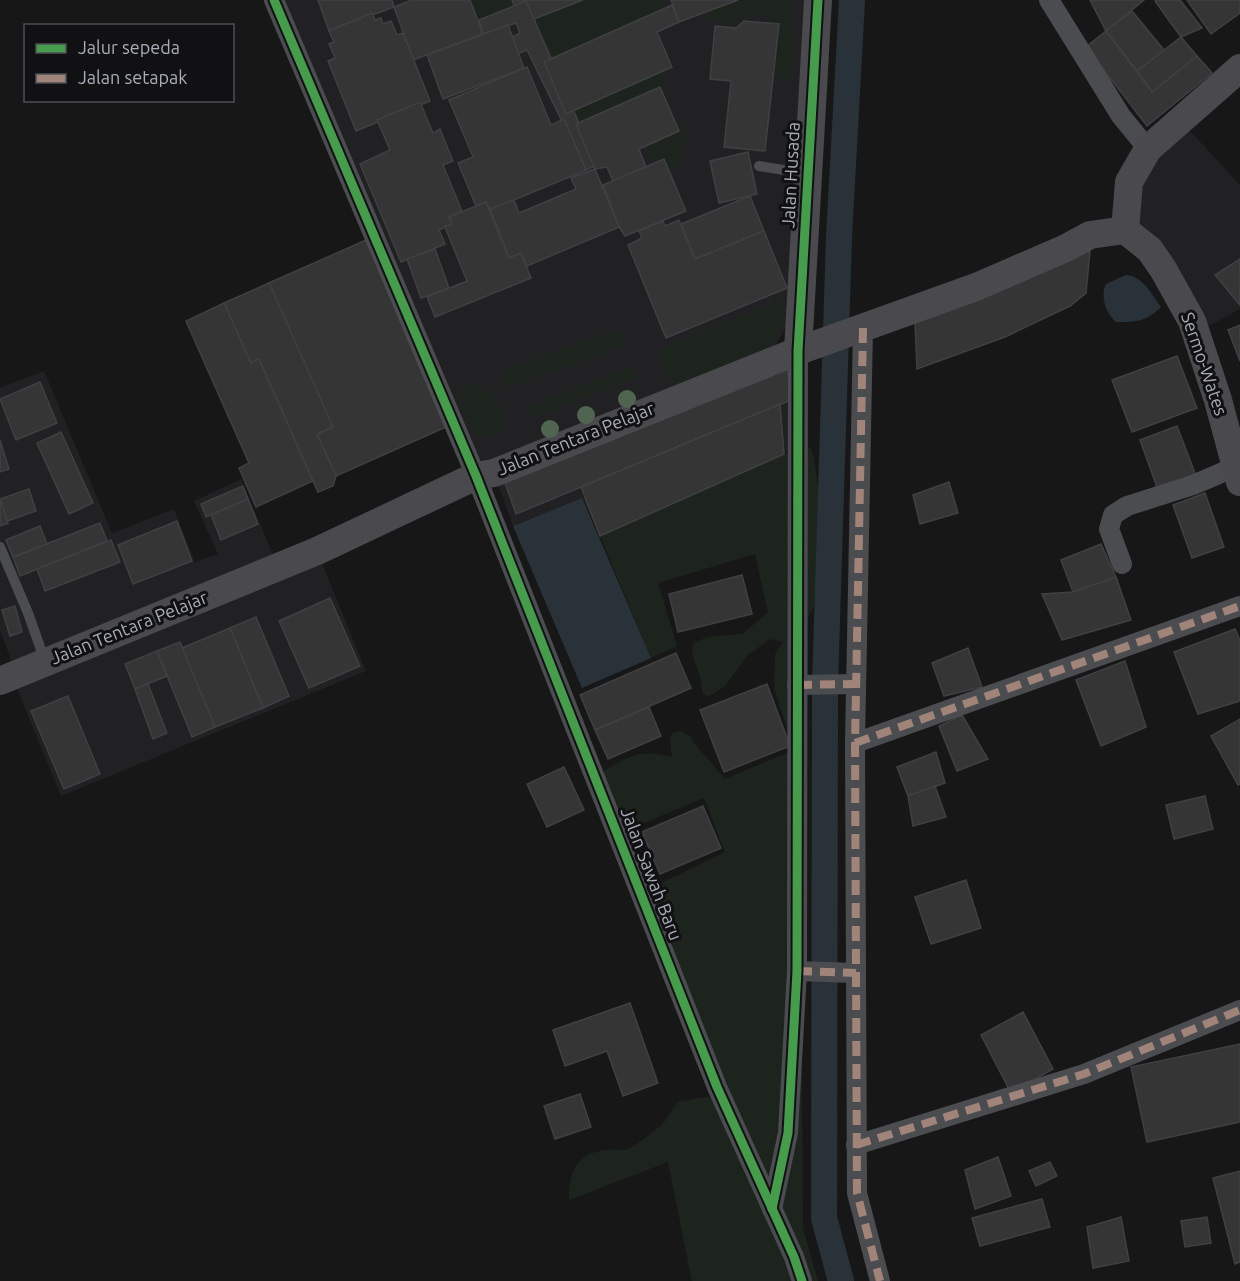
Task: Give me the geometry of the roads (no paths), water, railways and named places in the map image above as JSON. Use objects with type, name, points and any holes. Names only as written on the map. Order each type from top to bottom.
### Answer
[{"type":"main road","name":"Jalan Husada","points":[[809,347],[808,174],[818,0]]},
{"type":"main road","points":[[1125,230],[1129,182],[1148,149],[1240,68]]},
{"type":"main road","name":"Jalan Tentara Pelajar","points":[[0,681],[317,552],[476,476],[494,473],[809,347],[976,286],[1066,248],[1090,235],[1125,230]]},
{"type":"main road","name":"Sermo-Wates","points":[[1125,230],[1150,249],[1192,321],[1218,400],[1238,474]]},
{"type":"street","name":"Jalan Sawah Baru","points":[[274,0],[476,476],[717,1087],[802,1281]]},
{"type":"street","points":[[1049,0],[1121,116],[1148,149]]},
{"type":"street","points":[[860,330],[848,684],[855,743],[850,973],[857,1193],[880,1281]]},
{"type":"street","points":[[772,1209],[788,1133],[803,971],[809,347]]},
{"type":"street","points":[[1122,564],[1109,529],[1113,515],[1127,506],[1238,474]]},
{"type":"street","points":[[855,743],[1240,606]]},
{"type":"street","points":[[804,685],[848,684]]},
{"type":"street","points":[[803,971],[850,973]]},
{"type":"street","points":[[856,1145],[1084,1074],[1240,1010]]},
{"type":"lane","points":[[759,166],[808,174]]},
{"type":"lane","points":[[0,547],[46,662]]},
{"type":"waterway","points":[[841,1281],[824,1218],[825,684],[839,237],[852,0]]}]
